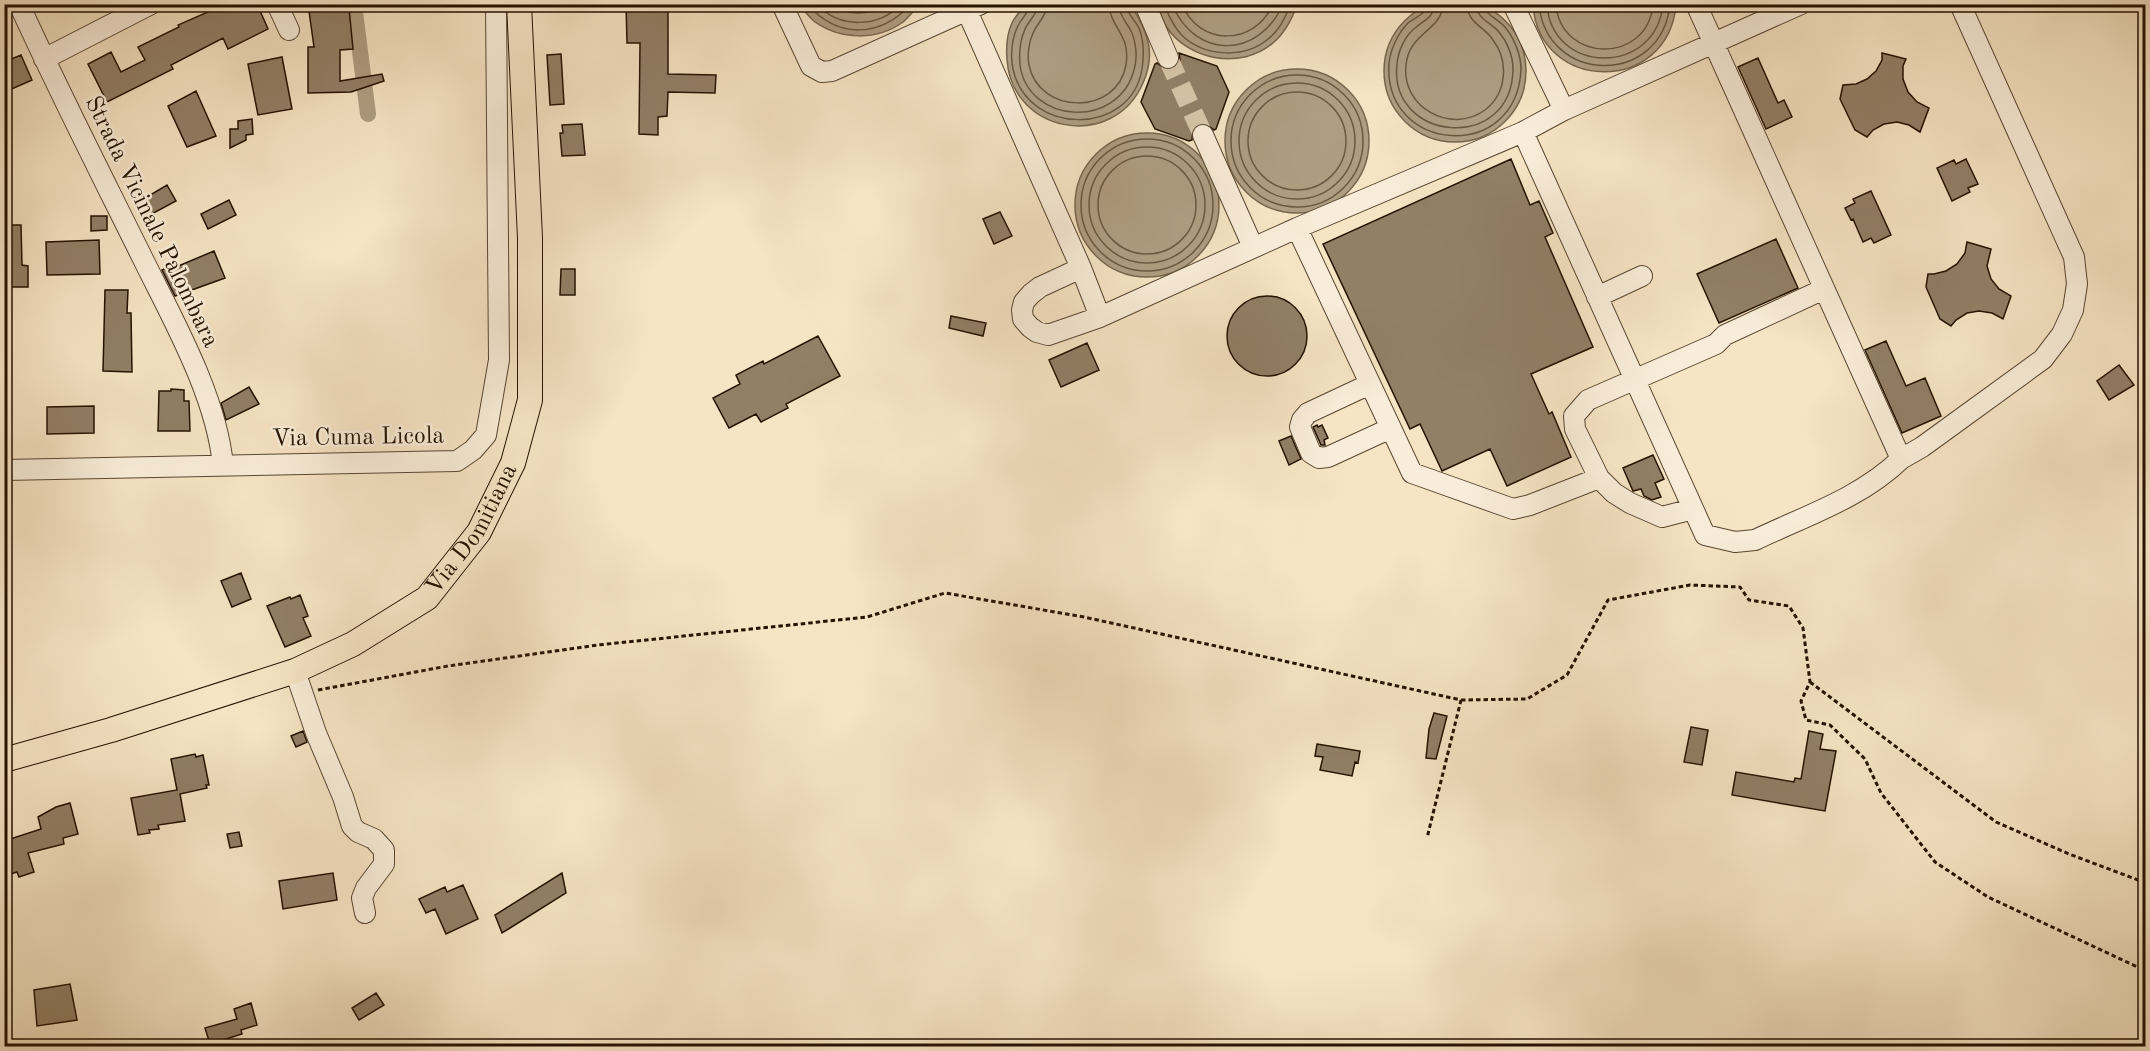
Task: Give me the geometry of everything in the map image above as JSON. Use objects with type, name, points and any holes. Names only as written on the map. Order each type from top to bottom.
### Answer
[{"type":"main road","name":"Via Domitiana","points":[[4,760],[111,729],[298,682],[353,644],[427,598],[478,532],[513,463],[530,400],[530,238],[519,4]]},
{"type":"street","name":"Strada Vicinale Palombara","points":[[19,4],[172,317],[204,391],[221,445],[223,466]]},
{"type":"street","points":[[44,59],[151,4]]},
{"type":"street","points":[[277,4],[289,30]]},
{"type":"street","name":"Via Cuma Licola","points":[[4,470],[457,461],[473,450],[486,435],[499,360],[496,4]]},
{"type":"street","points":[[782,4],[811,66],[822,72],[832,71],[971,7],[1100,317]]},
{"type":"street","points":[[1145,4],[1168,58]]},
{"type":"street","points":[[1513,4],[1564,111]]},
{"type":"street","points":[[1696,4],[1901,459]]},
{"type":"street","points":[[1081,268],[1030,294],[1024,302],[1023,319],[1038,332],[1048,334],[1100,317],[1253,247],[1523,132],[1564,111],[1801,4]]},
{"type":"street","points":[[1523,132],[1705,535],[1735,542],[1755,540],[1862,490],[1901,459],[1922,447],[2043,359],[2062,333],[2073,309],[2077,284],[2074,257],[1959,4]]},
{"type":"street","points":[[1203,135],[1253,247]]},
{"type":"street","points":[[1297,228],[1412,473],[1513,509],[1530,505],[1599,478]]},
{"type":"street","points":[[1597,297],[1642,276]]},
{"type":"street","points":[[1693,509],[1662,517],[1614,493],[1599,478],[1575,429],[1574,416],[1588,400],[1716,344],[1725,335],[1824,289]]},
{"type":"street","points":[[1370,384],[1308,413],[1302,420],[1300,427],[1311,453],[1318,458],[1328,458],[1391,428]]},
{"type":"street","points":[[298,682],[352,826],[358,832],[374,839],[384,850],[384,864],[366,888],[362,898],[365,913]]},
{"type":"path","points":[[298,682],[448,666],[598,645],[867,617],[945,593],[1084,617],[1461,700],[1527,699],[1567,675],[1608,600],[1690,585],[1740,587],[1749,600],[1790,606],[1803,628],[1810,682],[1801,700],[1806,720],[1830,725],[1864,759],[1881,793],[1935,862],[1988,897],[2145,971]]},
{"type":"path","points":[[1810,682],[1996,822],[2069,854],[2145,883]]},
{"type":"path","points":[[1427,838],[1461,700]]},
{"type":"water","points":[[1455,0],[1482,5],[1505,21],[1521,44],[1526,71],[1521,98],[1505,121],[1482,137],[1455,142],[1428,137],[1405,121],[1389,98],[1384,71],[1389,44],[1405,21],[1428,5]]},
{"type":"water","points":[[1533,4],[1676,5],[1668,34],[1651,55],[1629,68],[1604,72],[1579,67],[1557,55],[1541,34]]},
{"type":"water","points":[[799,5],[919,5],[903,22],[893,28],[882,33],[859,36],[825,28],[815,22]]},
{"type":"water","points":[[1025,5],[1129,5],[1132,7],[1146,34],[1149,62],[1143,83],[1129,105],[1110,119],[1088,125],[1065,125],[1044,117],[1026,104],[1013,84],[1007,59],[1008,36],[1012,23]]},
{"type":"water","points":[[1157,5],[1297,5],[1288,26],[1273,43],[1246,57],[1231,59],[1201,54],[1188,47],[1166,26]]},
{"type":"water","points":[[1297,69],[1324,75],[1337,81],[1348,90],[1357,101],[1363,114],[1369,141],[1363,168],[1357,181],[1348,192],[1337,201],[1324,207],[1297,213],[1270,207],[1257,201],[1246,192],[1237,181],[1231,168],[1225,141],[1231,114],[1237,101],[1246,90],[1257,81],[1270,75]]},
{"type":"water","points":[[1147,133],[1174,139],[1187,145],[1198,154],[1207,165],[1213,178],[1219,205],[1213,232],[1207,245],[1198,256],[1187,265],[1174,271],[1147,277],[1120,271],[1107,265],[1096,256],[1087,245],[1081,232],[1075,205],[1081,178],[1087,165],[1096,154],[1107,145],[1120,139]]},
{"type":"building","points":[[226,4],[257,4],[268,29],[228,49],[223,38],[171,65],[173,69],[107,102],[88,64],[111,52],[121,72],[145,60],[138,47],[179,27],[178,25]]},
{"type":"building","points":[[308,4],[335,4],[335,10],[349,8],[353,49],[340,50],[340,81],[382,74],[384,81],[351,92],[308,93],[308,47],[314,47]]},
{"type":"building","points":[[626,4],[668,4],[668,74],[716,75],[715,93],[668,92],[667,116],[658,117],[658,135],[639,134],[640,43],[627,43]]},
{"type":"building","points":[[1179,53],[1217,66],[1229,92],[1216,129],[1214,130],[1205,123],[1198,124],[1193,128],[1192,140],[1189,141],[1155,129],[1141,102],[1155,64],[1157,63],[1166,70],[1173,69],[1180,60]]},
{"type":"building","points":[[1882,53],[1906,59],[1903,66],[1903,79],[1908,92],[1917,102],[1929,108],[1920,132],[1909,125],[1897,122],[1884,124],[1873,130],[1867,137],[1855,130],[1840,99],[1843,85],[1856,84],[1867,79],[1876,71],[1882,60]]},
{"type":"building","points":[[561,54],[564,104],[550,105],[547,55]]},
{"type":"building","points":[[21,55],[32,80],[7,91],[4,84],[4,62]]},
{"type":"building","points":[[282,57],[292,109],[258,115],[248,64]]},
{"type":"building","points":[[1758,58],[1778,103],[1784,100],[1792,117],[1766,129],[1738,67]]},
{"type":"building","points":[[196,91],[216,136],[187,147],[168,106]]},
{"type":"building","points":[[252,119],[253,134],[246,135],[246,140],[230,148],[230,129],[238,129],[238,121]]},
{"type":"building","points":[[582,124],[585,155],[562,156],[560,133],[563,133],[562,125]]},
{"type":"building","points":[[1511,159],[1530,205],[1539,201],[1553,233],[1545,237],[1593,347],[1531,374],[1549,414],[1552,412],[1571,457],[1507,486],[1490,449],[1442,471],[1420,424],[1410,429],[1323,244]]},
{"type":"building","points":[[1966,159],[1978,184],[1968,188],[1970,192],[1952,201],[1937,168],[1954,160],[1956,164]]},
{"type":"building","points":[[167,185],[176,201],[148,216],[140,201]]},
{"type":"building","points":[[1871,191],[1891,235],[1874,243],[1871,238],[1863,242],[1853,219],[1851,220],[1845,208],[1855,203],[1853,199]]},
{"type":"building","points":[[229,200],[236,215],[208,229],[201,214]]},
{"type":"building","points":[[1000,212],[1012,236],[994,244],[983,219]]},
{"type":"building","points":[[91,216],[107,216],[107,230],[91,231]]},
{"type":"building","points":[[4,225],[21,225],[22,265],[28,266],[28,287],[4,287]]},
{"type":"building","points":[[1776,239],[1798,288],[1719,323],[1697,274]]},
{"type":"building","points":[[99,240],[100,274],[47,275],[46,242]]},
{"type":"building","points":[[1967,242],[1991,249],[1987,266],[1991,279],[1999,289],[2011,296],[2003,319],[1992,313],[1979,311],[1967,313],[1951,326],[1940,319],[1926,287],[1928,274],[1946,271],[1957,264],[1965,253]]},
{"type":"building","points":[[214,251],[225,278],[175,296],[162,270],[174,264],[176,267]]},
{"type":"building","points":[[561,269],[575,269],[575,295],[560,295]]},
{"type":"building","points":[[105,290],[128,290],[127,313],[131,313],[132,372],[103,371]]},
{"type":"building","points":[[1267,296],[1282,299],[1295,308],[1304,321],[1307,336],[1304,351],[1295,364],[1282,373],[1267,376],[1252,373],[1239,364],[1230,351],[1227,336],[1230,321],[1239,308],[1252,299]]},
{"type":"building","points":[[951,316],[986,323],[983,336],[949,328]]},
{"type":"building","points":[[818,336],[840,376],[786,404],[788,408],[761,422],[756,414],[729,428],[713,398],[740,384],[736,375],[763,361],[764,364]]},
{"type":"building","points":[[1886,341],[1906,386],[1925,378],[1941,416],[1902,433],[1865,350]]},
{"type":"building","points":[[1087,343],[1099,370],[1061,387],[1049,360]]},
{"type":"building","points":[[2119,365],[2134,385],[2109,400],[2097,381]]},
{"type":"building","points":[[249,387],[259,404],[226,420],[221,403]]},
{"type":"building","points":[[171,389],[184,390],[184,401],[189,401],[190,431],[158,431],[159,391],[171,391]]},
{"type":"building","points":[[94,406],[94,433],[47,434],[47,407]]},
{"type":"building","points":[[1317,425],[1318,427],[1322,425],[1328,438],[1324,440],[1325,445],[1321,445],[1313,427]]},
{"type":"building","points":[[1291,436],[1301,459],[1289,465],[1279,441]]},
{"type":"building","points":[[1653,455],[1664,479],[1655,483],[1661,497],[1652,500],[1644,496],[1641,489],[1633,491],[1623,468]]},
{"type":"building","points":[[241,573],[251,599],[232,607],[221,581]]},
{"type":"building","points":[[300,595],[308,616],[303,618],[311,636],[285,647],[267,606]]},
{"type":"building","points":[[1434,713],[1447,716],[1436,759],[1426,758],[1429,729]]},
{"type":"building","points":[[1691,727],[1708,730],[1702,765],[1684,762]]},
{"type":"building","points":[[303,731],[307,742],[296,747],[291,736]]},
{"type":"building","points":[[1809,731],[1823,734],[1820,749],[1836,751],[1825,811],[1732,795],[1736,772],[1794,782],[1795,778],[1801,779]]},
{"type":"building","points":[[1317,744],[1360,751],[1352,776],[1320,770],[1323,757],[1315,756]]},
{"type":"building","points":[[195,754],[196,757],[203,755],[209,785],[206,785],[207,788],[180,794],[185,821],[158,825],[159,829],[138,835],[131,798],[177,790],[171,759]]},
{"type":"building","points":[[70,803],[78,834],[63,838],[64,844],[28,853],[34,872],[19,877],[17,872],[4,876],[4,841],[41,829],[38,817],[56,807]]},
{"type":"building","points":[[239,832],[242,846],[230,848],[227,834]]},
{"type":"building","points":[[333,873],[337,900],[283,909],[279,881]]},
{"type":"building","points":[[562,873],[566,893],[502,933],[495,915]]},
{"type":"building","points":[[463,885],[478,919],[446,934],[435,909],[426,913],[419,899],[445,887],[447,892]]},
{"type":"building","points":[[70,984],[77,1020],[37,1026],[34,990]]},
{"type":"building","points":[[376,993],[384,1005],[359,1020],[352,1008]]},
{"type":"building","points":[[251,1003],[257,1025],[241,1030],[242,1034],[210,1044],[205,1028],[237,1019],[234,1009]]},
{"type":"waterway","points":[[354,4],[368,114]]},
{"type":"tunnel","points":[[1168,58],[1203,135]]}]
